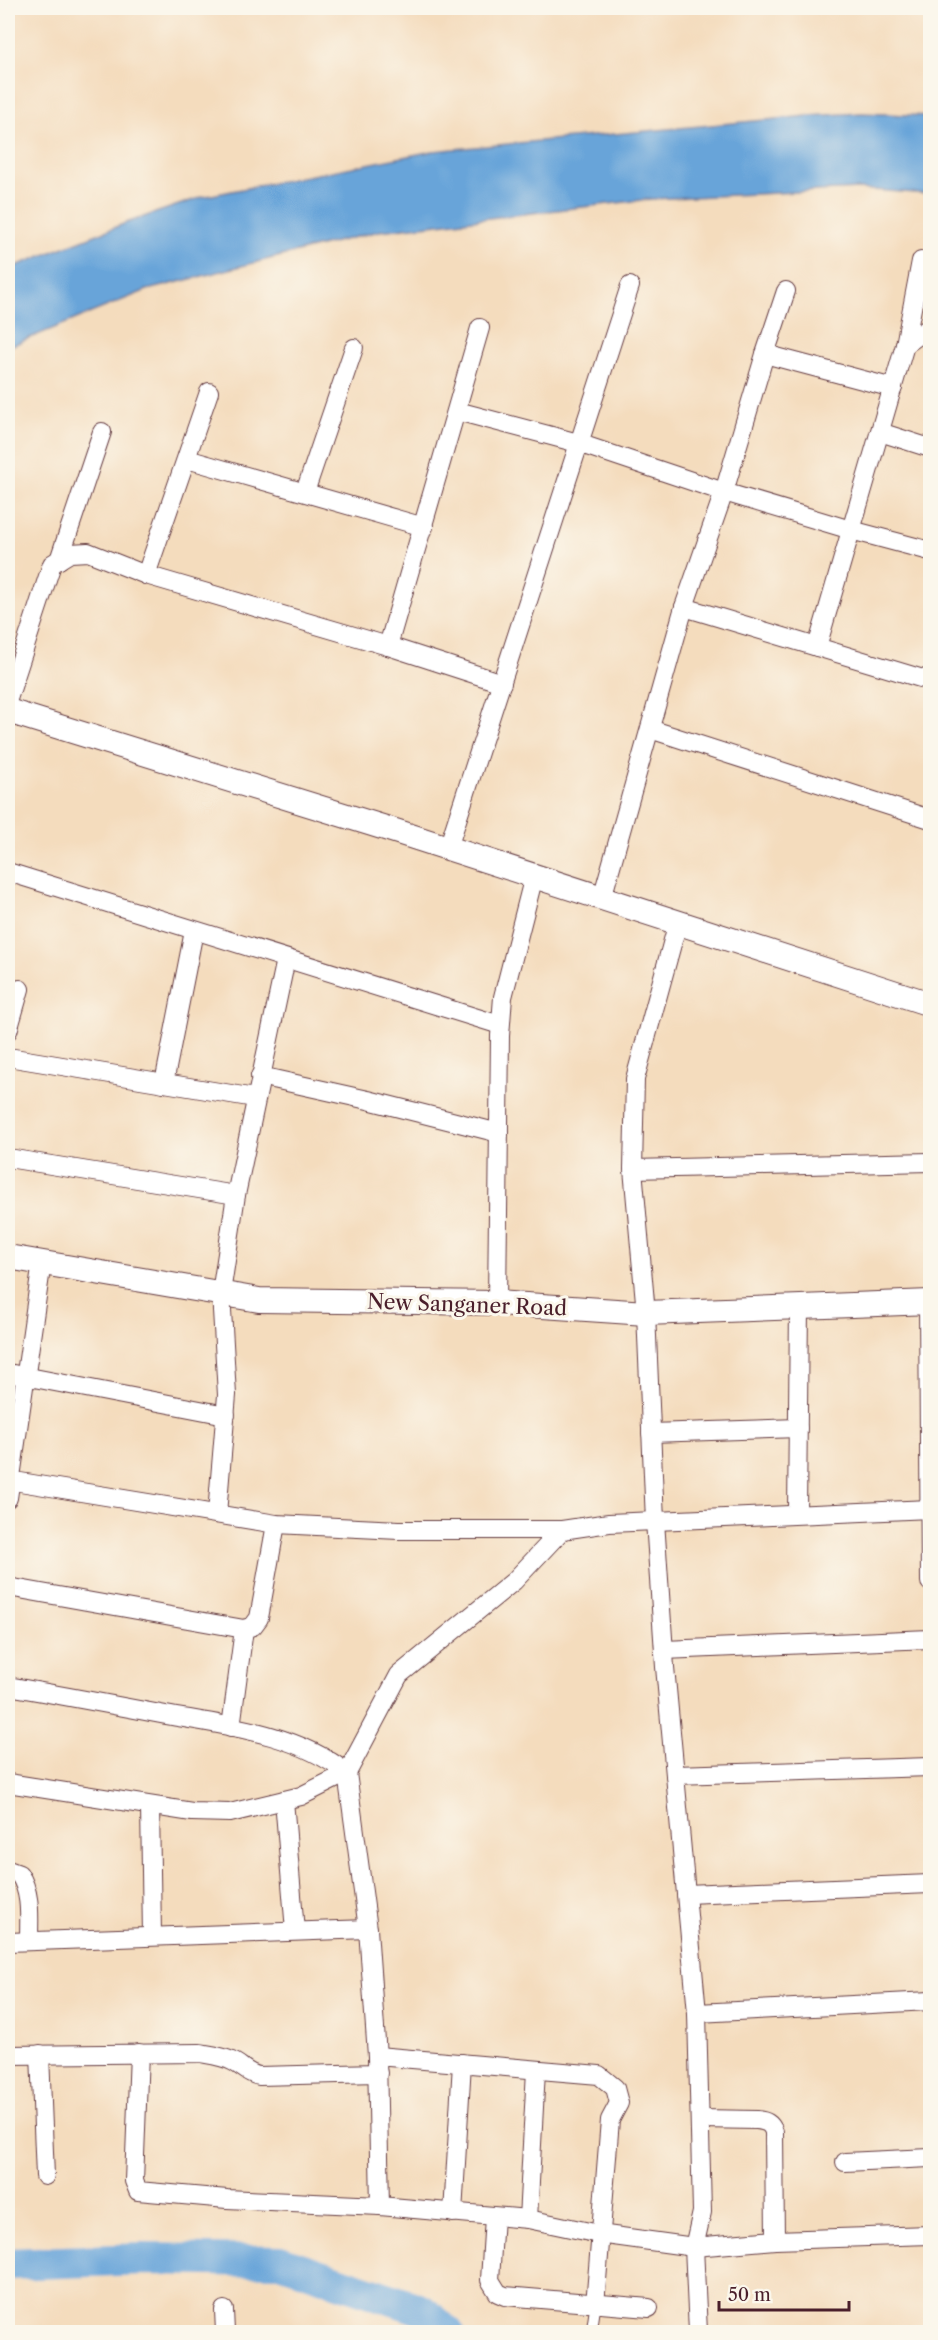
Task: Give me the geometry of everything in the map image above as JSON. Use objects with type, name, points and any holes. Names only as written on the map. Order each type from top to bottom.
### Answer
[{"type":"street","points":[[817,647],[905,345],[921,261]]},
{"type":"street","points":[[448,848],[630,286]]},
{"type":"street","points":[[602,898],[684,607],[724,492],[786,291]]},
{"type":"street","points":[[905,345],[930,327]]},
{"type":"street","points":[[388,646],[480,328]]},
{"type":"street","points":[[305,492],[354,348]]},
{"type":"street","points":[[765,354],[892,388]]},
{"type":"street","points":[[146,575],[209,392]]},
{"type":"street","points":[[457,411],[578,443],[724,492],[930,551]]},
{"type":"street","points":[[59,560],[102,432]]},
{"type":"street","points":[[880,432],[930,448]]},
{"type":"street","points":[[187,459],[424,527]]},
{"type":"street","points":[[8,699],[52,564],[70,553],[88,552],[146,575],[388,646],[502,683]]},
{"type":"street","points":[[684,607],[930,681]]},
{"type":"street","points":[[8,711],[448,848],[930,1004]]},
{"type":"street","points":[[650,729],[930,819]]},
{"type":"street","points":[[8,872],[500,1025]]},
{"type":"street","points":[[497,1303],[500,1025],[503,997],[534,876]]},
{"type":"street","points":[[678,922],[635,1079],[633,1169],[646,1312],[655,1521],[664,1650],[696,2013],[702,2211],[694,2247],[698,2332]]},
{"type":"street","points":[[164,1083],[194,931]]},
{"type":"street","points":[[217,1514],[227,1395],[221,1293],[236,1196],[255,1098],[286,959]]},
{"type":"street","points":[[8,1031],[20,989]]},
{"type":"street","points":[[8,1057],[255,1098]]},
{"type":"street","points":[[260,1076],[499,1133]]},
{"type":"street","points":[[8,1158],[236,1196]]},
{"type":"street","points":[[633,1169],[930,1162]]},
{"type":"street","name":"New Sanganer Road","points":[[8,1257],[259,1300],[497,1303],[646,1312],[929,1302]]},
{"type":"street","points":[[42,1262],[9,1486],[276,1524],[399,1530],[562,1530],[609,1523],[930,1509]]},
{"type":"street","points":[[929,1302],[930,1582]]},
{"type":"street","points":[[797,1514],[799,1306]]},
{"type":"street","points":[[8,1373],[226,1415]]},
{"type":"street","points":[[651,1434],[798,1428]]},
{"type":"street","points":[[8,1587],[244,1629],[254,1626],[259,1618],[276,1524]]},
{"type":"street","points":[[8,1783],[192,1812],[230,1813],[301,1796],[347,1773],[399,1675],[514,1581],[562,1530]]},
{"type":"street","points":[[231,1727],[244,1629]]},
{"type":"street","points":[[664,1650],[930,1639]]},
{"type":"street","points":[[8,1686],[258,1732],[302,1747],[332,1761],[347,1773],[368,1929],[378,2065],[380,2206]]},
{"type":"street","points":[[675,1775],[930,1767]]},
{"type":"street","points":[[284,1800],[295,1931]]},
{"type":"street","points":[[150,1806],[152,1936]]},
{"type":"street","points":[[8,1870],[19,1874],[24,1881],[29,1909],[29,1941]]},
{"type":"street","points":[[686,1894],[930,1884]]},
{"type":"street","points":[[8,1942],[368,1929]]},
{"type":"street","points":[[696,2013],[930,2001]]},
{"type":"street","points":[[139,2053],[134,2181],[138,2191],[227,2199],[380,2206],[528,2219],[599,2234],[694,2247],[775,2240],[930,2235]]},
{"type":"street","points":[[8,2055],[200,2053],[222,2057],[252,2075],[260,2076],[378,2065],[462,2063],[599,2075],[615,2088],[619,2103],[610,2120],[595,2305]]},
{"type":"street","points":[[40,2054],[45,2176]]},
{"type":"street","points":[[453,2214],[462,2063]]},
{"type":"street","points":[[528,2219],[536,2070]]},
{"type":"street","points":[[699,2119],[757,2120],[766,2121],[772,2127],[774,2132],[775,2240]]},
{"type":"street","points":[[845,2162],[930,2158]]},
{"type":"street","points":[[494,2217],[490,2280],[498,2293],[505,2296],[595,2305],[649,2308]]},
{"type":"street","points":[[224,2310],[225,2332]]},
{"type":"lane","points":[[591,2332],[595,2305]]},
{"type":"water","points":[[862,113],[930,116],[930,194],[858,189],[651,199],[379,231],[147,290],[8,347],[8,269],[126,223],[202,197],[433,151]]},
{"type":"waterway","points":[[8,2264],[144,2259],[280,2261],[422,2310],[448,2332]]}]
